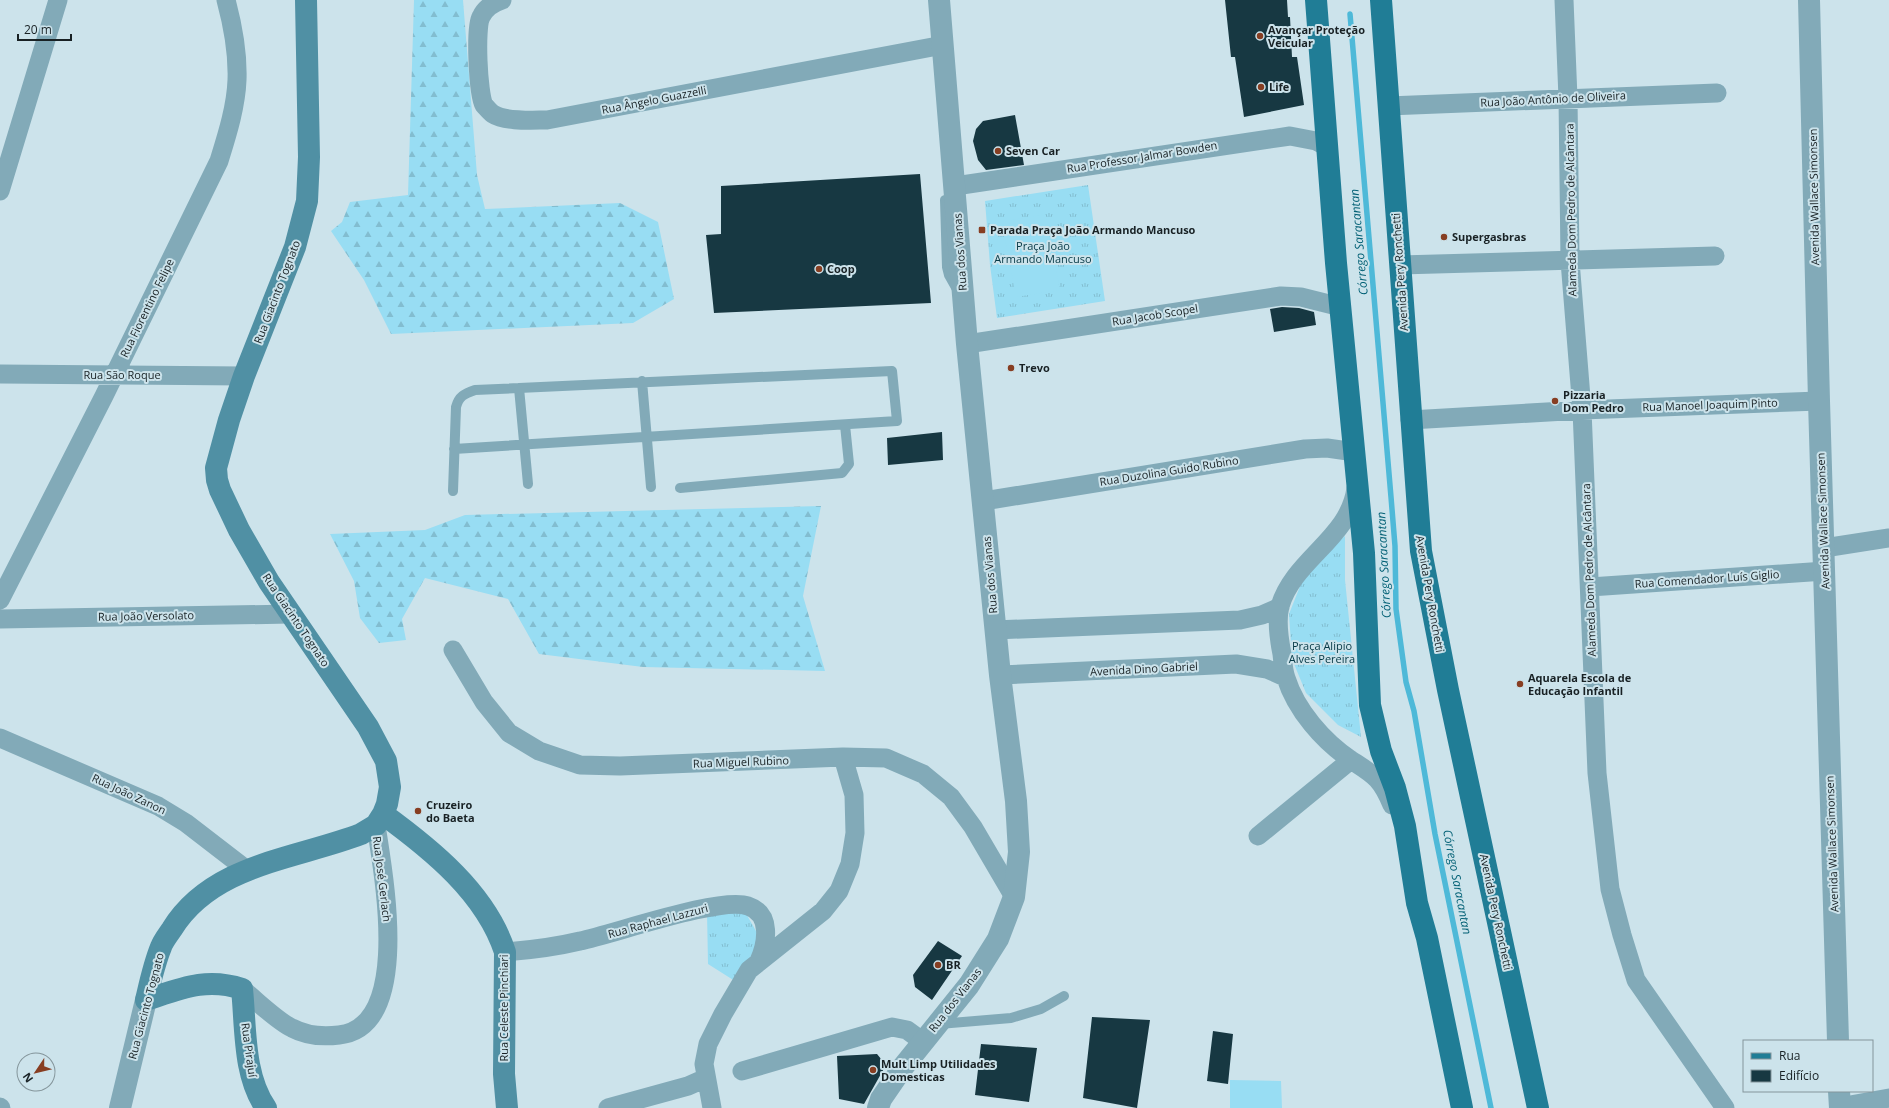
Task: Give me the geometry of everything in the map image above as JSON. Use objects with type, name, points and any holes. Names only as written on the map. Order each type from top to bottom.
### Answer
[{"type":"main road","name":"Rua Giacinto Tognato","points":[[146,1000],[161,946],[180,917],[205,892],[246,870],[343,841],[361,834],[380,819],[390,787],[386,762],[368,727],[270,582],[239,530],[217,480],[216,468],[229,420],[244,376],[295,246],[307,201],[309,157],[306,0]]},
{"type":"main road","points":[[1316,0],[1327,147],[1364,553],[1370,705],[1381,751],[1395,788],[1405,826],[1417,903],[1427,938],[1462,1108]]},
{"type":"main road","name":"Avenida Pery Ronchetti","points":[[1381,0],[1410,420],[1419,536],[1424,573],[1538,1108]]},
{"type":"main road","name":"Rua Celeste Pinchiari","points":[[380,819],[426,846],[461,881],[491,920],[500,936],[505,952],[504,1074],[507,1108]]},
{"type":"main road","name":"Rua José Gerlach","points":[[146,1000],[208,983],[226,984],[242,989]]},
{"type":"main road","name":"Rua Pirajuí","points":[[242,989],[250,1067],[258,1096],[266,1108]]},
{"type":"street","points":[[0,191],[58,0]]},
{"type":"street","name":"Rua Fiorentino Felipe","points":[[0,600],[114,375],[219,161],[228,131],[237,80],[235,40],[226,0]]},
{"type":"street","name":"Rua Ângelo Guazzelli","points":[[502,0],[488,7],[480,18],[477,40],[480,88],[484,105],[493,114],[510,119],[547,120],[943,45]]},
{"type":"street","name":"Rua dos Vianas","points":[[878,1108],[881,1099],[922,1041],[969,985],[998,939],[1014,898],[1019,852],[1016,801],[995,630],[984,501],[967,344],[939,0]]},
{"type":"street","name":"Alameda Dom Pedro de Alcântara","points":[[1564,0],[1568,98],[1570,261],[1582,410],[1597,773],[1610,889],[1636,980],[1725,1108]]},
{"type":"street","name":"Avenida Wallace Simonsen","points":[[1809,0],[1838,1040]]},
{"type":"street","name":"Rua João Antônio de Oliveira","points":[[1388,106],[1717,93]]},
{"type":"street","name":"Rua Professor Jalmar Bowden","points":[[955,186],[1290,136],[1304,137],[1327,147]]},
{"type":"street","points":[[1400,265],[1715,256]]},
{"type":"street","name":"Rua Jacob Scopel","points":[[967,344],[1281,296],[1301,297],[1342,307]]},
{"type":"street","name":"Rua São Roque","points":[[0,374],[244,376]]},
{"type":"street","name":"Rua Manoel Joaquim Pinto","points":[[1410,420],[1582,410],[1819,401]]},
{"type":"street","name":"Rua Duzolina Guido Rubino","points":[[984,501],[1305,449],[1327,448],[1355,452]]},
{"type":"street","points":[[1358,475],[1355,495],[1345,521],[1301,568],[1290,586],[1280,606],[1278,634],[1286,677],[1293,696],[1307,717],[1326,739],[1381,782],[1392,805],[1417,903]]},
{"type":"street","points":[[1824,548],[1889,538]]},
{"type":"street","name":"Rua Comendador Luís Giglio","points":[[1590,587],[1824,571]]},
{"type":"street","points":[[995,630],[1250,619],[1280,606]]},
{"type":"street","name":"Rua João Versolato","points":[[0,619],[291,614]]},
{"type":"street","name":"Rua Miguel Rubino","points":[[453,650],[484,702],[509,733],[539,751],[580,765],[620,766],[843,757],[886,758],[924,774],[951,797],[972,827],[1014,898]]},
{"type":"street","name":"Avenida Dino Gabriel","points":[[1000,675],[1236,664],[1267,669],[1286,677]]},
{"type":"street","name":"Rua João Zanon","points":[[0,738],[158,806],[186,823],[246,870]]},
{"type":"street","points":[[712,1108],[704,1064],[708,1044],[723,1014],[749,970],[824,911],[839,891],[850,864],[855,833],[854,795],[843,757]]},
{"type":"street","points":[[1258,836],[1351,760]]},
{"type":"street","name":"Rua José Gerlach","points":[[242,989],[291,1028],[308,1034],[326,1037],[350,1034],[363,1026],[374,1012],[382,992],[388,950],[386,894],[380,819]]},
{"type":"street","name":"Rua Raphael Lazzuri","points":[[505,952],[543,949],[582,941],[710,907],[736,904],[749,906],[759,914],[765,923],[766,935],[764,949],[759,961]]},
{"type":"street","name":"Rua Giacinto Tognato","points":[[120,1108],[146,1000]]},
{"type":"street","points":[[742,1071],[892,1027],[907,1030],[922,1041]]},
{"type":"street","points":[[608,1108],[688,1086],[706,1078]]},
{"type":"street","points":[[1837,1103],[1889,1098]]},
{"type":"lane","points":[[952,154],[944,173],[947,267],[952,281],[964,298]]},
{"type":"lane","points":[[453,491],[454,449],[456,407],[459,398],[466,393],[475,390],[892,371],[897,422],[454,449]]},
{"type":"lane","points":[[642,382],[650,487]]},
{"type":"lane","points":[[519,388],[528,484]]},
{"type":"lane","points":[[680,488],[842,473],[850,464],[845,425]]},
{"type":"lane","points":[[936,1025],[1011,1018],[1041,1009],[1064,996]]},
{"type":"green space","points":[[414,0],[463,0],[477,175],[485,209],[620,203],[658,222],[674,299],[633,323],[391,334],[364,280],[331,231],[342,222],[350,202],[408,195]]},
{"type":"green space","name":"Praça João Armando Mancuso","points":[[1088,185],[1105,301],[997,318],[990,265],[985,201]]},
{"type":"green space","points":[[1045,214],[1060,290],[1016,297],[1002,222]]},
{"type":"green space","points":[[821,506],[803,596],[825,671],[643,667],[539,654],[508,599],[425,578],[402,619],[406,640],[379,643],[360,618],[354,581],[330,534],[425,530],[465,515]]},
{"type":"green space","name":"Praça Alipio Alves Pereira","points":[[1345,536],[1345,580],[1361,737],[1338,725],[1306,693],[1292,659],[1289,614],[1308,566]]},
{"type":"green space","points":[[744,910],[760,938],[738,983],[708,964],[707,912]]},
{"type":"green space","points":[[1230,1080],[1281,1081],[1282,1108],[1230,1108]]},
{"type":"building","points":[[1225,0],[1287,0],[1288,17],[1290,17],[1292,57],[1297,57],[1304,105],[1244,117],[1235,57],[1231,57]]},
{"type":"building","name":"Seven Car","points":[[1015,115],[1024,165],[986,170],[978,160],[973,141],[976,129],[983,121]]},
{"type":"building","name":"Coop","points":[[920,174],[931,303],[714,313],[706,235],[721,234],[721,186]]},
{"type":"building","points":[[1282,307],[1299,308],[1314,312],[1316,325],[1274,332],[1270,309]]},
{"type":"building","points":[[942,432],[943,460],[888,465],[887,438]]},
{"type":"building","name":"BR","points":[[938,941],[962,956],[932,1000],[915,987],[913,975]]},
{"type":"building","points":[[1092,1017],[1150,1020],[1137,1108],[1083,1098]]},
{"type":"building","points":[[1213,1031],[1233,1034],[1228,1084],[1207,1081]]},
{"type":"building","points":[[981,1044],[1037,1048],[1029,1102],[975,1095]]},
{"type":"building","points":[[877,1054],[886,1065],[864,1104],[839,1099],[837,1056]]},
{"type":"waterway","name":"Córrego Saracantan","points":[[1350,14],[1395,546],[1396,609],[1406,682],[1414,711],[1435,834],[1491,1108]]},
{"type":"place","name":"Avançar Proteção Veicular","points":[[1260,36]]},
{"type":"place","name":"Life","points":[[1261,87]]},
{"type":"place","name":"Seven Car","points":[[998,151]]},
{"type":"place","name":"Parada Praça João Armando Mancuso","points":[[982,230]]},
{"type":"place","name":"Supergasbras","points":[[1444,237]]},
{"type":"place","name":"Coop","points":[[819,269]]},
{"type":"place","name":"Trevo","points":[[1011,368]]},
{"type":"place","name":"Pizzaria Dom Pedro","points":[[1555,401]]},
{"type":"place","name":"Aquarela Escola de Educação Infantil","points":[[1520,684]]},
{"type":"place","name":"Cruzeiro do Baeta","points":[[418,811]]},
{"type":"place","name":"BR","points":[[938,965]]},
{"type":"place","name":"Mult Limp Utilidades Domesticas","points":[[873,1070]]}]
